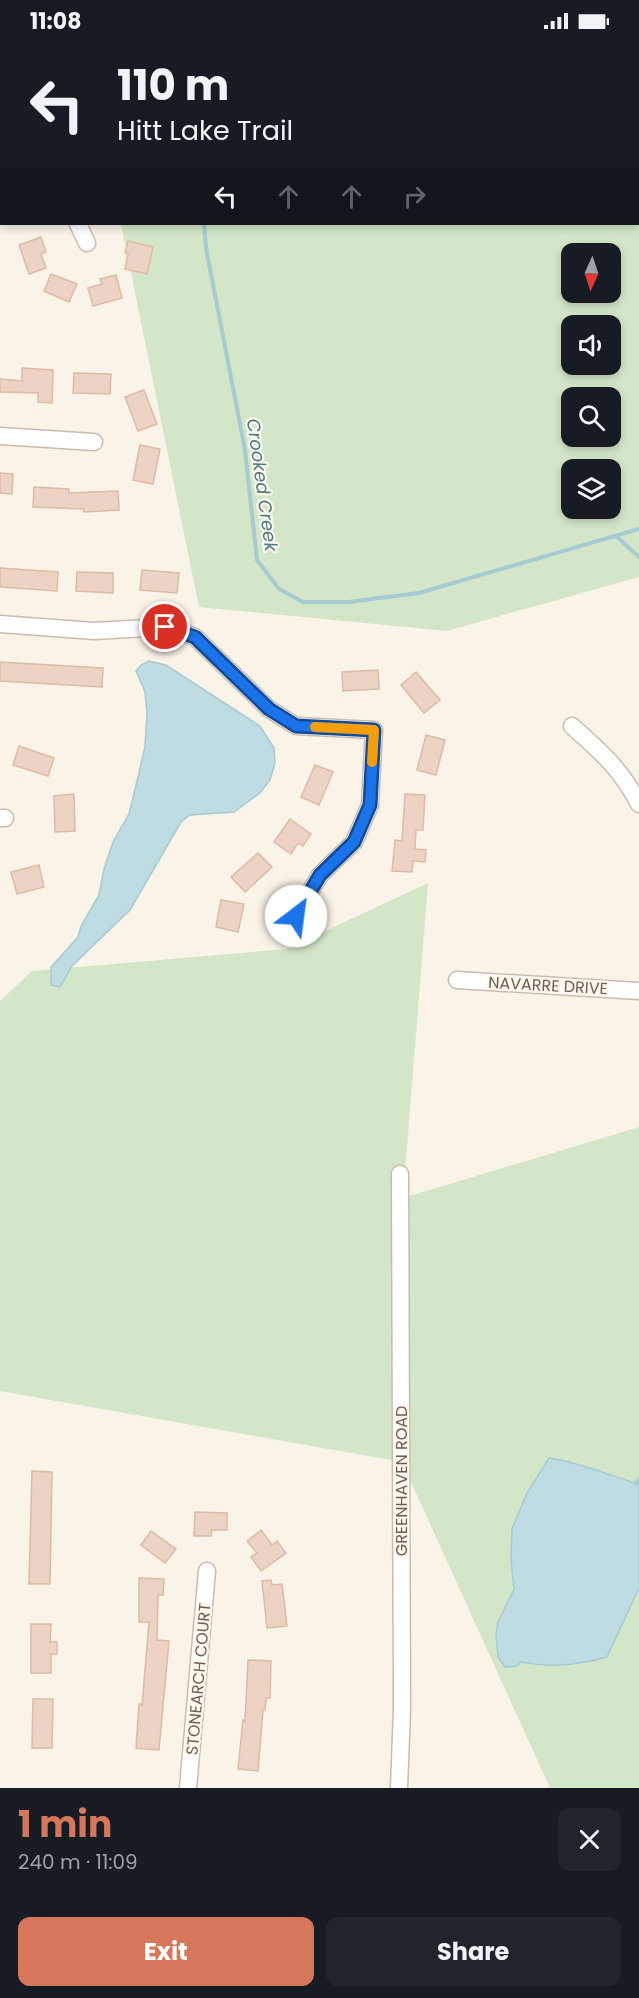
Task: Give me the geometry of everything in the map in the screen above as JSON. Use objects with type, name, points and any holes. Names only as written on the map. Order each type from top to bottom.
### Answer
[{"type":"street","points":[[78,225],[87,243]]},
{"type":"street","points":[[0,436],[94,442]]},
{"type":"street","points":[[0,624],[94,631],[165,627],[195,637],[269,709],[296,726],[374,730],[370,805],[354,842],[320,875],[296,916]]},
{"type":"street","points":[[573,726],[611,760],[639,804]]},
{"type":"street","name":"NAVARRE DRIVE","points":[[457,980],[639,991]]},
{"type":"street","name":"GREENHAVEN ROAD","points":[[399,1788],[402,1709],[400,1174]]},
{"type":"street","name":"STONEARCH COURT","points":[[188,1788],[207,1571]]},
{"type":"green space","points":[[121,225],[639,225],[639,577],[447,631],[199,607]]},
{"type":"green space","points":[[428,883],[403,1198],[639,1127],[639,1788],[550,1788],[402,1462],[0,1391],[0,1001],[32,971],[287,949]]},
{"type":"water","points":[[149,661],[166,665],[260,726],[274,748],[275,763],[270,780],[260,793],[234,812],[190,815],[181,822],[130,910],[72,966],[60,987],[51,985],[51,967],[78,937],[81,926],[99,895],[104,869],[113,842],[129,814],[145,747],[147,713],[145,692],[136,671]]},
{"type":"water","points":[[549,1458],[584,1466],[639,1484],[639,1588],[607,1657],[564,1665],[521,1662],[517,1666],[505,1667],[498,1657],[496,1634],[498,1622],[514,1589],[511,1560],[512,1529],[527,1493]]},
{"type":"building","points":[[41,237],[46,252],[41,254],[46,268],[29,274],[19,245]]},
{"type":"building","points":[[128,241],[153,247],[147,274],[125,269]]},
{"type":"building","points":[[51,274],[77,284],[69,302],[44,291]]},
{"type":"building","points":[[116,275],[122,298],[93,306],[88,288],[102,284],[100,279]]},
{"type":"building","points":[[22,368],[53,370],[52,403],[38,402],[38,393],[0,392],[0,379],[22,381]]},
{"type":"building","points":[[74,373],[111,374],[110,394],[73,393]]},
{"type":"building","points":[[144,390],[157,424],[138,431],[125,397]]},
{"type":"building","points":[[140,445],[160,449],[153,484],[133,480]]},
{"type":"building","points":[[0,473],[13,474],[12,494],[0,493]]},
{"type":"building","points":[[34,487],[69,489],[69,493],[118,491],[119,510],[84,512],[83,509],[33,507]]},
{"type":"building","points":[[0,568],[58,572],[57,591],[0,587]]},
{"type":"building","points":[[142,570],[179,573],[177,593],[140,590]]},
{"type":"building","points":[[77,572],[113,573],[113,593],[76,591]]},
{"type":"building","points":[[0,662],[103,668],[102,687],[0,681]]},
{"type":"building","points":[[378,670],[379,689],[343,691],[342,672]]},
{"type":"building","points":[[416,672],[440,700],[424,713],[401,685]]},
{"type":"building","points":[[426,735],[445,740],[436,775],[417,770]]},
{"type":"building","points":[[19,746],[54,758],[48,776],[13,765]]},
{"type":"building","points":[[315,765],[333,772],[319,805],[301,797]]},
{"type":"building","points":[[74,794],[75,831],[55,832],[54,796]]},
{"type":"building","points":[[405,794],[425,795],[423,830],[416,830],[415,849],[426,850],[425,862],[413,861],[412,872],[392,871],[395,840],[402,841]]},
{"type":"building","points":[[290,819],[311,834],[303,846],[298,843],[291,854],[274,842]]},
{"type":"building","points":[[258,853],[272,867],[245,892],[231,877]]},
{"type":"building","points":[[39,865],[44,887],[17,894],[11,872]]},
{"type":"building","points":[[221,900],[244,904],[238,932],[216,927]]},
{"type":"building","points":[[32,1471],[52,1472],[50,1584],[29,1584]]},
{"type":"building","points":[[195,1512],[227,1513],[227,1530],[212,1530],[211,1536],[194,1536]]},
{"type":"building","points":[[261,1530],[272,1545],[277,1541],[286,1553],[261,1571],[251,1557],[257,1553],[247,1541]]},
{"type":"building","points":[[151,1531],[176,1549],[165,1563],[141,1545]]},
{"type":"building","points":[[139,1578],[164,1579],[163,1595],[158,1595],[157,1640],[169,1641],[159,1750],[136,1748],[149,1622],[139,1622]]},
{"type":"building","points":[[271,1580],[272,1585],[282,1584],[287,1626],[267,1628],[262,1581]]},
{"type":"building","points":[[31,1624],[51,1624],[50,1642],[57,1642],[57,1654],[51,1654],[51,1673],[31,1673]]},
{"type":"building","points":[[248,1660],[271,1661],[270,1698],[266,1698],[265,1710],[263,1710],[258,1771],[238,1769],[243,1720],[245,1721]]},
{"type":"building","points":[[33,1699],[53,1699],[52,1748],[32,1748]]},
{"type":"waterway","name":"Crooked Creek","points":[[204,225],[206,248],[245,450],[257,560],[279,589],[303,602],[348,602],[419,593],[639,529]]},
{"type":"waterway","points":[[616,536],[639,557]]},
{"type":"waterway","points":[[636,1483],[639,1479]]},
{"type":"slow traffic","points":[[315,727],[374,730],[372,762]]},
{"type":"route","points":[[165,627],[195,637],[269,709],[296,726],[374,730],[370,805],[354,842],[320,875],[296,916]]}]
